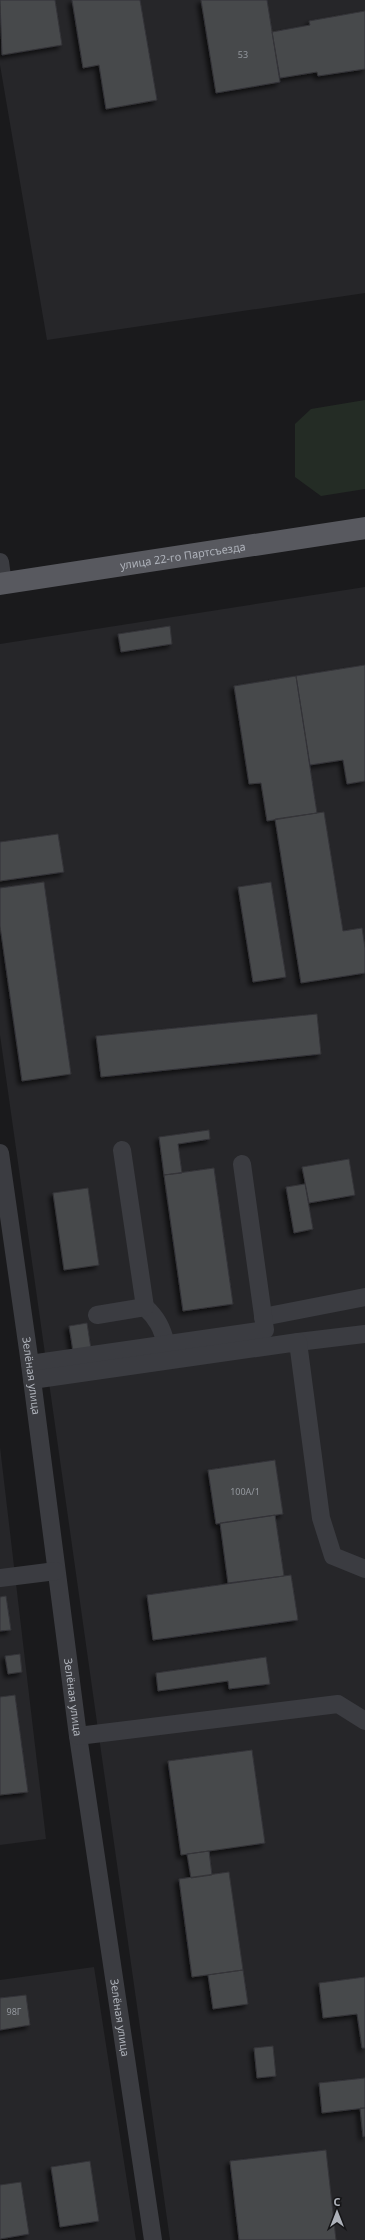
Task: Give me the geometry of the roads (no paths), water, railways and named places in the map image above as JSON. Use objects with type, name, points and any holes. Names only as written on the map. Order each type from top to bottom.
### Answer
[{"type":"main road","name":"улица 22-го Партсъезда","points":[[2,584],[365,528]]},
{"type":"street","points":[[0,562],[2,584]]},
{"type":"street","points":[[122,1150],[145,1306],[155,1316],[162,1328],[166,1344]]},
{"type":"street","name":"Зелёная улица","points":[[0,1153],[31,1372],[78,1736],[153,2240]]},
{"type":"street","points":[[31,1372],[166,1344],[265,1330],[242,1164]]},
{"type":"street","points":[[263,1317],[365,1297]]},
{"type":"street","points":[[98,1315],[145,1306]]},
{"type":"street","points":[[31,1372],[365,1334]]},
{"type":"street","points":[[298,1342],[321,1518],[333,1556],[365,1570]]},
{"type":"street","points":[[0,1578],[56,1571]]},
{"type":"street","points":[[78,1736],[338,1704],[365,1721]]}]
